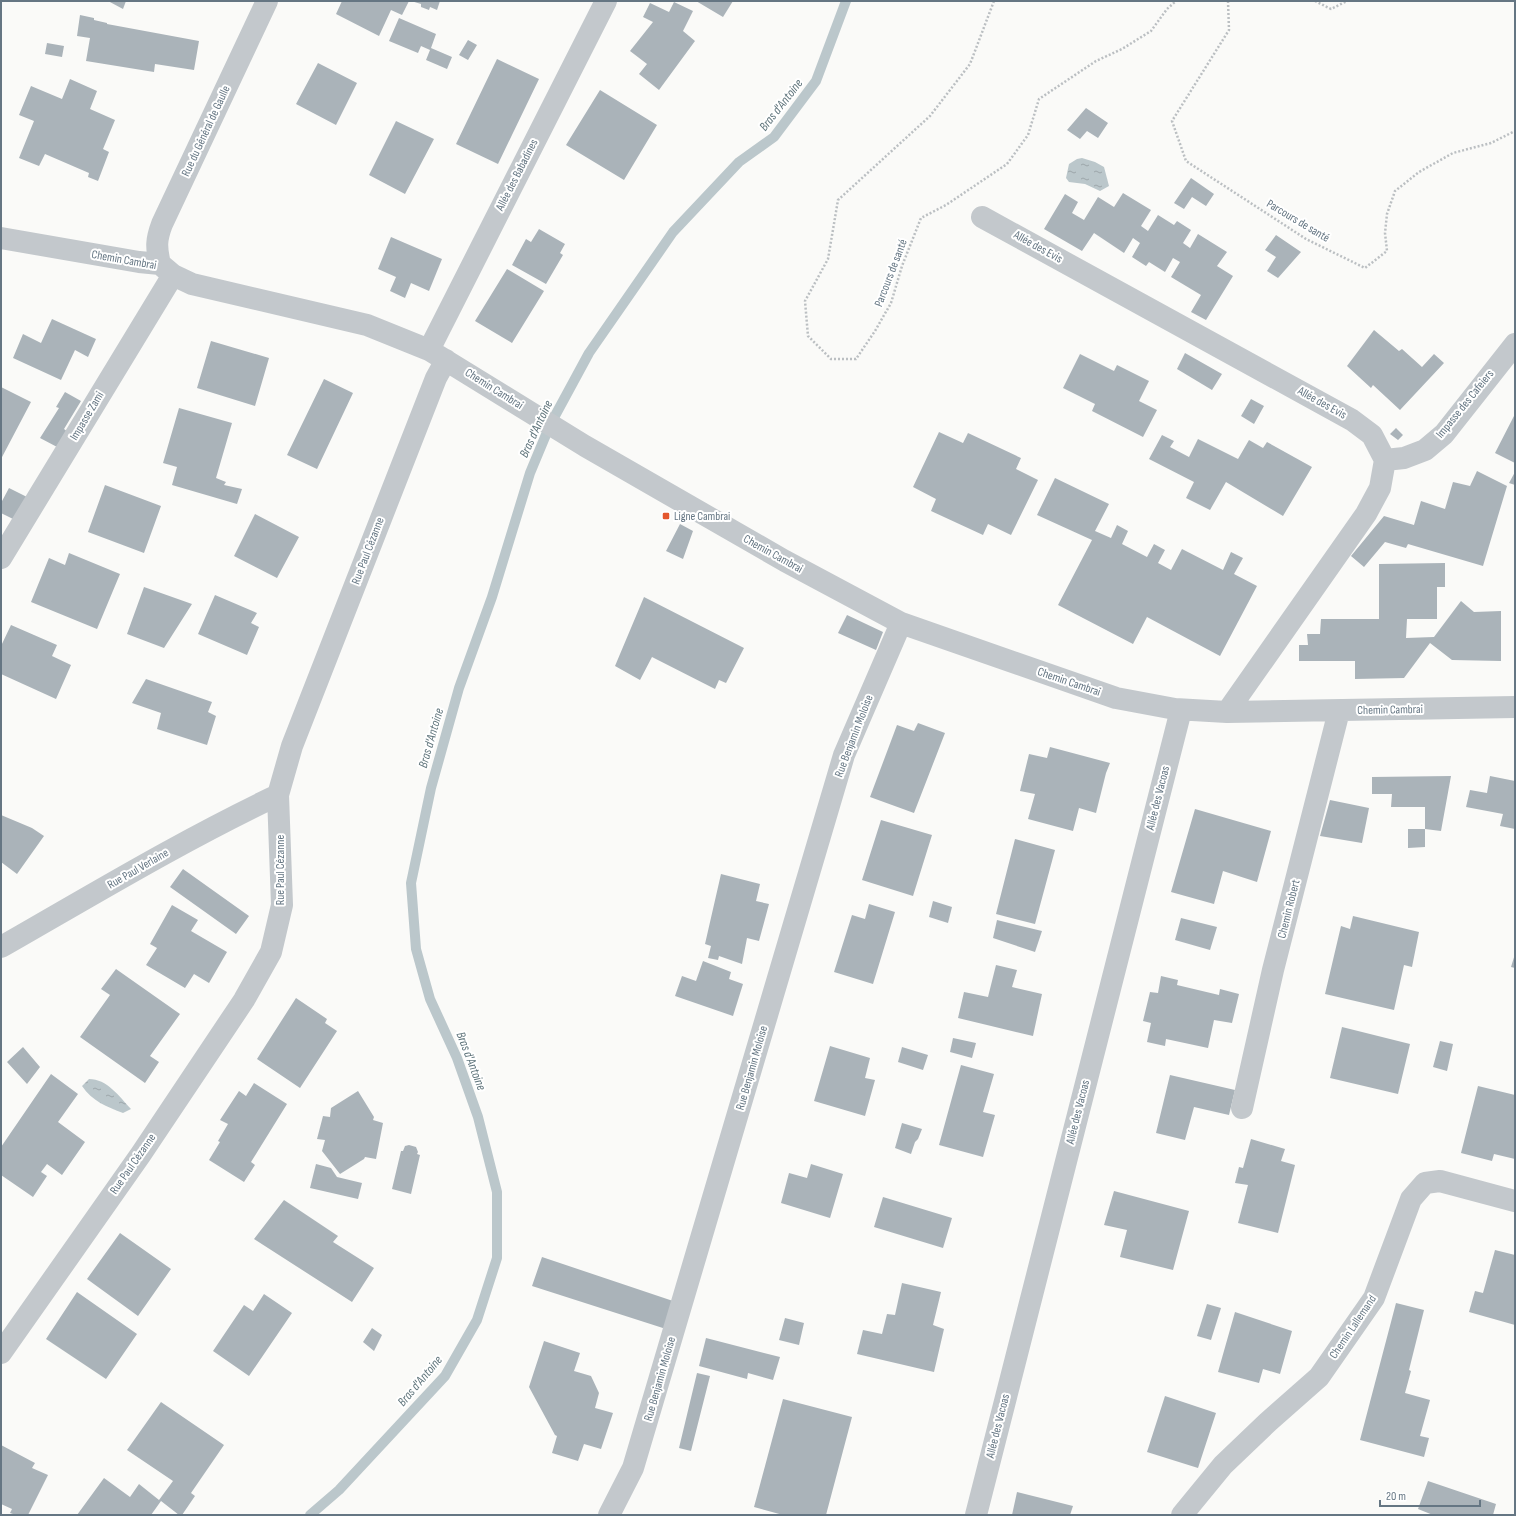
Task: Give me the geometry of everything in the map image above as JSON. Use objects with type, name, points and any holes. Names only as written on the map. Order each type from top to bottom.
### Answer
[{"type":"street","name":"Rue du Général de Gaulle","points":[[166,269],[156,248],[157,237],[267,1]]},
{"type":"street","name":"Allée des Babadines","points":[[438,355],[606,1]]},
{"type":"street","name":"Allée des Evis","points":[[982,217],[1352,420],[1372,435],[1385,460]]},
{"type":"street","name":"Chemin Cambrai","points":[[1,238],[139,262],[166,269],[192,284],[367,325],[438,355],[585,446],[785,562],[901,623],[1116,698],[1181,710],[1227,712],[1515,707]]},
{"type":"street","name":"Impasse Zami","points":[[1,558],[166,269]]},
{"type":"street","name":"Impasse des Cafeiers","points":[[1385,460],[1404,458],[1425,450],[1444,434],[1515,344]]},
{"type":"street","name":"Rue Paul Cézanne","points":[[1,1352],[145,1148],[244,1000],[271,952],[282,905],[278,795],[292,746],[436,378],[438,355]]},
{"type":"street","points":[[1227,712],[1366,514],[1380,488],[1385,460]]},
{"type":"street","name":"Rue Benjamin Moloise","points":[[609,1515],[633,1468],[844,754],[901,623]]},
{"type":"street","name":"Allée des Vacoas","points":[[976,1515],[1181,710]]},
{"type":"street","name":"Chemin Robert","points":[[1242,1108],[1274,970],[1339,711]]},
{"type":"street","name":"Rue Paul Verlaine","points":[[1,947],[233,816],[278,795]]},
{"type":"street","name":"Chemin Lallemand","points":[[1182,1515],[1224,1465],[1268,1422],[1319,1377],[1374,1298],[1411,1199],[1424,1183],[1440,1181],[1515,1201]]},
{"type":"path","name":"Parcours de santé","points":[[994,1],[970,64],[930,116],[838,200],[828,259],[805,302],[808,336],[831,359],[856,359],[875,331],[891,303],[902,266],[921,218],[946,205],[1006,164],[1028,135],[1039,99],[1096,61],[1122,50],[1152,31],[1167,9],[1176,1]]},
{"type":"path","name":"Parcours de santé","points":[[1228,1],[1229,30],[1172,121],[1186,161],[1306,239],[1366,268],[1387,251],[1385,233],[1387,214],[1395,191],[1419,172],[1454,153],[1491,143],[1515,131]]},
{"type":"path","points":[[1315,1],[1331,9],[1348,1]]},
{"type":"water","points":[[1082,158],[1095,162],[1104,167],[1109,186],[1100,191],[1085,184],[1069,182],[1066,178],[1069,164]]},
{"type":"water","points":[[89,1079],[107,1085],[131,1109],[123,1113],[95,1100],[82,1086]]},
{"type":"building","points":[[108,1],[126,1],[123,9]]},
{"type":"building","points":[[342,1],[409,1],[402,15],[391,10],[379,36],[336,14]]},
{"type":"building","points":[[411,1],[440,1],[437,10],[430,7],[429,10],[421,7],[421,4]]},
{"type":"building","points":[[696,1],[733,1],[723,17]]},
{"type":"building","points":[[674,2],[693,11],[683,31],[695,41],[659,90],[639,74],[647,64],[630,51],[653,22],[643,17],[650,3],[669,12]]},
{"type":"building","points":[[80,15],[94,18],[94,20],[107,24],[199,41],[194,70],[155,64],[154,72],[86,61],[90,38],[77,36]]},
{"type":"building","points":[[399,18],[436,34],[431,48],[452,57],[447,69],[426,60],[430,50],[421,46],[418,53],[389,41]]},
{"type":"building","points":[[468,40],[477,45],[468,60],[459,55]]},
{"type":"building","points":[[47,43],[64,46],[62,57],[45,54]]},
{"type":"building","points":[[497,59],[539,79],[498,164],[456,144]]},
{"type":"building","points":[[318,63],[357,83],[336,125],[296,104]]},
{"type":"building","points":[[70,79],[97,91],[90,109],[115,120],[103,149],[109,152],[98,181],[88,177],[89,173],[45,154],[39,166],[19,158],[34,121],[19,115],[31,86],[62,99]]},
{"type":"building","points":[[600,90],[657,125],[624,180],[566,145]]},
{"type":"building","points":[[1086,108],[1108,123],[1098,138],[1087,131],[1080,139],[1067,130]]},
{"type":"building","points":[[396,121],[434,139],[405,194],[369,175]]},
{"type":"building","points":[[1191,178],[1214,194],[1206,206],[1192,197],[1184,209],[1174,203]]},
{"type":"building","points":[[1123,193],[1151,210],[1141,226],[1148,231],[1158,215],[1174,225],[1177,221],[1191,230],[1183,243],[1190,248],[1198,234],[1227,252],[1217,266],[1233,276],[1206,320],[1191,312],[1201,295],[1171,277],[1180,262],[1173,258],[1165,272],[1149,262],[1146,266],[1132,257],[1140,243],[1133,238],[1124,253],[1094,233],[1082,251],[1044,229],[1065,194],[1078,202],[1072,213],[1084,220],[1098,197],[1114,207]]},
{"type":"building","points":[[539,229],[565,244],[560,253],[563,255],[546,284],[512,265],[526,239],[531,242]]},
{"type":"building","points":[[1276,235],[1301,252],[1278,278],[1267,271],[1276,257],[1265,250]]},
{"type":"building","points":[[391,237],[442,259],[429,291],[411,283],[405,298],[390,291],[396,277],[378,269]]},
{"type":"building","points":[[507,269],[544,291],[512,343],[475,321]]},
{"type":"building","points":[[52,319],[96,339],[88,357],[75,350],[61,380],[13,358],[23,334],[41,343]]},
{"type":"building","points":[[1374,330],[1399,351],[1402,349],[1422,367],[1434,354],[1444,363],[1400,410],[1373,385],[1371,388],[1347,366]]},
{"type":"building","points":[[211,341],[269,358],[255,406],[197,388]]},
{"type":"building","points":[[1185,353],[1222,374],[1212,390],[1177,369]]},
{"type":"building","points":[[1080,354],[1114,371],[1117,365],[1149,381],[1139,401],[1157,410],[1143,437],[1092,411],[1095,404],[1063,388]]},
{"type":"building","points":[[324,379],[353,393],[317,469],[287,455]]},
{"type":"building","points":[[1,387],[31,402],[1,459]]},
{"type":"building","points":[[65,392],[81,401],[64,429],[68,432],[59,448],[40,438],[59,408],[56,407]]},
{"type":"building","points":[[1251,399],[1264,406],[1254,424],[1241,416]]},
{"type":"building","points":[[179,408],[232,423],[216,478],[226,482],[224,485],[242,489],[237,504],[172,485],[177,467],[163,463]]},
{"type":"building","points":[[1515,414],[1515,463],[1495,453]]},
{"type":"building","points":[[1396,428],[1403,435],[1398,440],[1390,434]]},
{"type":"building","points":[[939,432],[963,443],[968,433],[1021,458],[1016,469],[1038,480],[1011,535],[988,524],[983,535],[931,511],[936,499],[913,487]]},
{"type":"building","points":[[1162,435],[1174,441],[1170,447],[1189,457],[1198,439],[1238,459],[1249,440],[1263,448],[1267,442],[1312,467],[1283,516],[1226,482],[1210,510],[1186,498],[1194,482],[1149,459]]},
{"type":"building","points":[[1477,471],[1507,486],[1483,566],[1408,544],[1406,548],[1385,542],[1364,567],[1351,556],[1384,516],[1414,525],[1421,501],[1445,509],[1453,482],[1470,486]]},
{"type":"building","points":[[1515,472],[1515,485],[1509,483]]},
{"type":"building","points":[[1055,478],[1109,504],[1095,531],[1111,538],[1117,525],[1128,531],[1122,544],[1147,557],[1154,544],[1165,550],[1158,563],[1171,570],[1182,549],[1223,570],[1231,552],[1243,558],[1234,574],[1257,586],[1220,656],[1147,617],[1133,644],[1058,605],[1092,540],[1037,515]]},
{"type":"building","points":[[105,485],[161,506],[144,553],[88,532]]},
{"type":"building","points":[[9,488],[29,498],[13,519],[1,513],[1,503]]},
{"type":"building","points":[[255,514],[299,537],[277,578],[234,556]]},
{"type":"building","points":[[680,524],[693,531],[683,559],[666,551]]},
{"type":"building","points":[[69,553],[120,574],[97,629],[31,602],[49,558],[65,565]]},
{"type":"building","points":[[1445,563],[1445,587],[1437,587],[1437,619],[1407,619],[1406,638],[1434,637],[1461,601],[1474,612],[1501,611],[1501,661],[1452,660],[1430,643],[1404,678],[1355,679],[1355,661],[1299,661],[1299,645],[1308,645],[1307,634],[1320,634],[1321,619],[1379,619],[1379,564]]},
{"type":"building","points":[[144,587],[192,604],[164,648],[127,634]]},
{"type":"building","points":[[215,595],[257,613],[251,623],[259,627],[247,655],[198,634]]},
{"type":"building","points":[[644,597],[744,648],[726,683],[719,680],[715,689],[652,657],[640,680],[615,666]]},
{"type":"building","points":[[847,615],[883,632],[876,650],[838,633]]},
{"type":"building","points":[[11,625],[57,645],[52,656],[71,665],[56,699],[1,674],[1,646]]},
{"type":"building","points":[[146,679],[212,702],[208,712],[216,716],[207,745],[157,729],[161,713],[132,703]]},
{"type":"building","points":[[918,723],[945,733],[914,813],[870,797],[897,725],[914,731]]},
{"type":"building","points":[[1050,747],[1110,763],[1096,813],[1079,808],[1073,831],[1028,819],[1035,794],[1020,791],[1029,754],[1047,758]]},
{"type":"building","points":[[1451,776],[1441,831],[1425,829],[1425,807],[1391,807],[1392,794],[1372,794],[1372,777]]},
{"type":"building","points":[[1490,776],[1515,781],[1515,829],[1500,826],[1503,814],[1466,807],[1470,790],[1487,793]]},
{"type":"building","points":[[1330,800],[1369,808],[1362,843],[1320,836]]},
{"type":"building","points":[[1195,809],[1271,831],[1257,882],[1223,871],[1214,904],[1171,892]]},
{"type":"building","points":[[1,815],[32,828],[44,836],[17,874],[1,862]]},
{"type":"building","points":[[881,820],[932,835],[913,896],[862,880]]},
{"type":"building","points":[[1408,829],[1425,829],[1425,847],[1408,848]]},
{"type":"building","points":[[1015,839],[1055,850],[1035,924],[996,914]]},
{"type":"building","points":[[183,869],[249,916],[236,934],[170,887]]},
{"type":"building","points":[[721,874],[760,884],[756,901],[769,904],[759,941],[747,938],[742,964],[719,956],[718,960],[708,958],[711,946],[705,944]]},
{"type":"building","points":[[933,901],[952,907],[948,923],[929,917]]},
{"type":"building","points":[[869,904],[895,912],[873,984],[834,972],[852,915],[865,919]]},
{"type":"building","points":[[172,905],[198,920],[191,931],[227,952],[209,983],[194,974],[185,988],[146,965],[157,948],[150,944]]},
{"type":"building","points":[[1353,916],[1419,932],[1412,967],[1404,965],[1394,1010],[1325,994],[1341,926],[1350,929]]},
{"type":"building","points":[[1181,918],[1217,927],[1210,950],[1175,940]]},
{"type":"building","points":[[997,920],[1042,931],[1035,952],[993,938]]},
{"type":"building","points":[[1515,954],[1515,968],[1511,967]]},
{"type":"building","points":[[703,961],[731,972],[729,979],[743,984],[733,1016],[675,996],[682,976],[696,981]]},
{"type":"building","points":[[996,965],[1017,970],[1012,987],[1042,994],[1033,1036],[958,1018],[964,992],[988,997]]},
{"type":"building","points":[[116,969],[180,1014],[150,1056],[159,1062],[145,1083],[80,1037],[110,995],[101,989]]},
{"type":"building","points":[[1161,976],[1178,980],[1177,985],[1219,995],[1220,989],[1239,994],[1232,1023],[1214,1020],[1208,1048],[1166,1039],[1165,1046],[1147,1042],[1151,1023],[1143,1021],[1150,992],[1158,993]]},
{"type":"building","points":[[296,998],[327,1019],[325,1023],[337,1031],[300,1088],[257,1059]]},
{"type":"building","points":[[1342,1027],[1410,1044],[1398,1094],[1330,1078]]},
{"type":"building","points":[[953,1038],[976,1043],[972,1058],[950,1052]]},
{"type":"building","points":[[1440,1041],[1453,1044],[1447,1071],[1433,1067]]},
{"type":"building","points":[[830,1046],[870,1058],[865,1078],[875,1080],[865,1116],[814,1101]]},
{"type":"building","points":[[23,1047],[40,1067],[27,1084],[7,1062]]},
{"type":"building","points":[[902,1047],[928,1055],[923,1070],[898,1062]]},
{"type":"building","points":[[961,1065],[994,1074],[983,1112],[995,1115],[983,1157],[939,1145]]},
{"type":"building","points":[[51,1074],[78,1094],[58,1122],[85,1142],[62,1175],[47,1164],[41,1172],[47,1176],[33,1197],[1,1175],[1,1147]]},
{"type":"building","points":[[1170,1075],[1235,1090],[1229,1115],[1194,1107],[1185,1140],[1156,1133]]},
{"type":"building","points":[[254,1083],[287,1104],[251,1162],[255,1165],[244,1182],[209,1160],[220,1142],[218,1141],[228,1124],[220,1120],[239,1091],[246,1096]]},
{"type":"building","points":[[1478,1086],[1515,1095],[1515,1159],[1494,1154],[1492,1161],[1461,1153]]},
{"type":"building","points":[[358,1091],[374,1117],[373,1120],[383,1123],[376,1159],[365,1157],[340,1174],[322,1151],[325,1140],[317,1139],[323,1116],[330,1117],[331,1108]]},
{"type":"building","points":[[902,1123],[922,1129],[911,1154],[895,1148]]},
{"type":"building","points":[[1251,1139],[1285,1149],[1281,1161],[1295,1165],[1278,1233],[1238,1223],[1248,1185],[1235,1183],[1239,1167],[1243,1168]]},
{"type":"building","points":[[409,1145],[416,1147],[418,1152],[417,1154],[420,1155],[411,1194],[392,1189],[401,1151],[403,1151],[405,1146]]},
{"type":"building","points":[[316,1164],[331,1168],[337,1177],[362,1183],[358,1199],[310,1188]]},
{"type":"building","points":[[811,1164],[843,1174],[830,1218],[781,1203],[789,1173],[807,1178]]},
{"type":"building","points":[[1114,1191],[1189,1211],[1173,1270],[1120,1257],[1127,1230],[1104,1225]]},
{"type":"building","points":[[883,1197],[952,1218],[943,1248],[874,1227]]},
{"type":"building","points":[[284,1200],[338,1236],[333,1242],[374,1268],[352,1302],[254,1239]]},
{"type":"building","points":[[120,1233],[171,1269],[138,1316],[87,1279]]},
{"type":"building","points":[[1495,1250],[1515,1255],[1515,1325],[1469,1312],[1475,1291],[1483,1293]]},
{"type":"building","points":[[542,1257],[676,1302],[666,1329],[532,1286]]},
{"type":"building","points":[[902,1283],[941,1292],[933,1325],[944,1329],[934,1372],[857,1354],[863,1330],[882,1334],[887,1314],[895,1315]]},
{"type":"building","points":[[77,1292],[137,1334],[106,1379],[46,1339]]},
{"type":"building","points":[[264,1294],[292,1313],[249,1376],[213,1351],[244,1305],[253,1311]]},
{"type":"building","points":[[1396,1303],[1424,1310],[1409,1370],[1411,1371],[1405,1393],[1430,1400],[1420,1436],[1429,1438],[1424,1457],[1360,1440]]},
{"type":"building","points":[[1207,1304],[1221,1308],[1211,1340],[1197,1336]]},
{"type":"building","points":[[1235,1312],[1292,1331],[1280,1374],[1263,1369],[1259,1383],[1218,1372]]},
{"type":"building","points":[[785,1318],[804,1323],[799,1345],[779,1340]]},
{"type":"building","points":[[372,1328],[382,1335],[374,1351],[363,1342]]},
{"type":"building","points":[[706,1338],[780,1357],[773,1380],[748,1373],[747,1379],[699,1366]]},
{"type":"building","points":[[544,1341],[580,1353],[574,1371],[591,1376],[599,1393],[595,1408],[613,1413],[601,1449],[584,1444],[578,1461],[552,1453],[557,1436],[555,1435],[529,1387]]},
{"type":"building","points":[[697,1373],[710,1376],[691,1451],[679,1448]]},
{"type":"building","points":[[1165,1396],[1216,1413],[1198,1468],[1147,1452]]},
{"type":"building","points":[[783,1399],[852,1417],[826,1515],[783,1515],[754,1507]]},
{"type":"building","points":[[161,1402],[224,1445],[191,1493],[195,1496],[182,1515],[179,1515],[161,1501],[151,1515],[77,1515],[104,1478],[130,1497],[139,1484],[159,1500],[173,1481],[127,1450]]},
{"type":"building","points":[[1,1445],[35,1463],[32,1468],[48,1475],[28,1515],[16,1515],[10,1513],[12,1509],[1,1504]]},
{"type":"building","points":[[1428,1481],[1496,1504],[1493,1515],[1433,1515],[1418,1509]]},
{"type":"building","points":[[1017,1492],[1073,1506],[1070,1515],[1012,1515]]},
{"type":"waterway","name":"Bras d'Antoine","points":[[310,1515],[339,1490],[445,1376],[477,1320],[497,1258],[497,1192],[478,1117],[457,1058],[430,999],[416,949],[411,883],[431,788],[459,688],[492,597],[530,473],[550,425],[589,353],[673,232],[739,162],[774,137],[816,81],[846,1]]},
{"type":"place","name":"Ligne Cambrai","points":[[666,516]]}]
